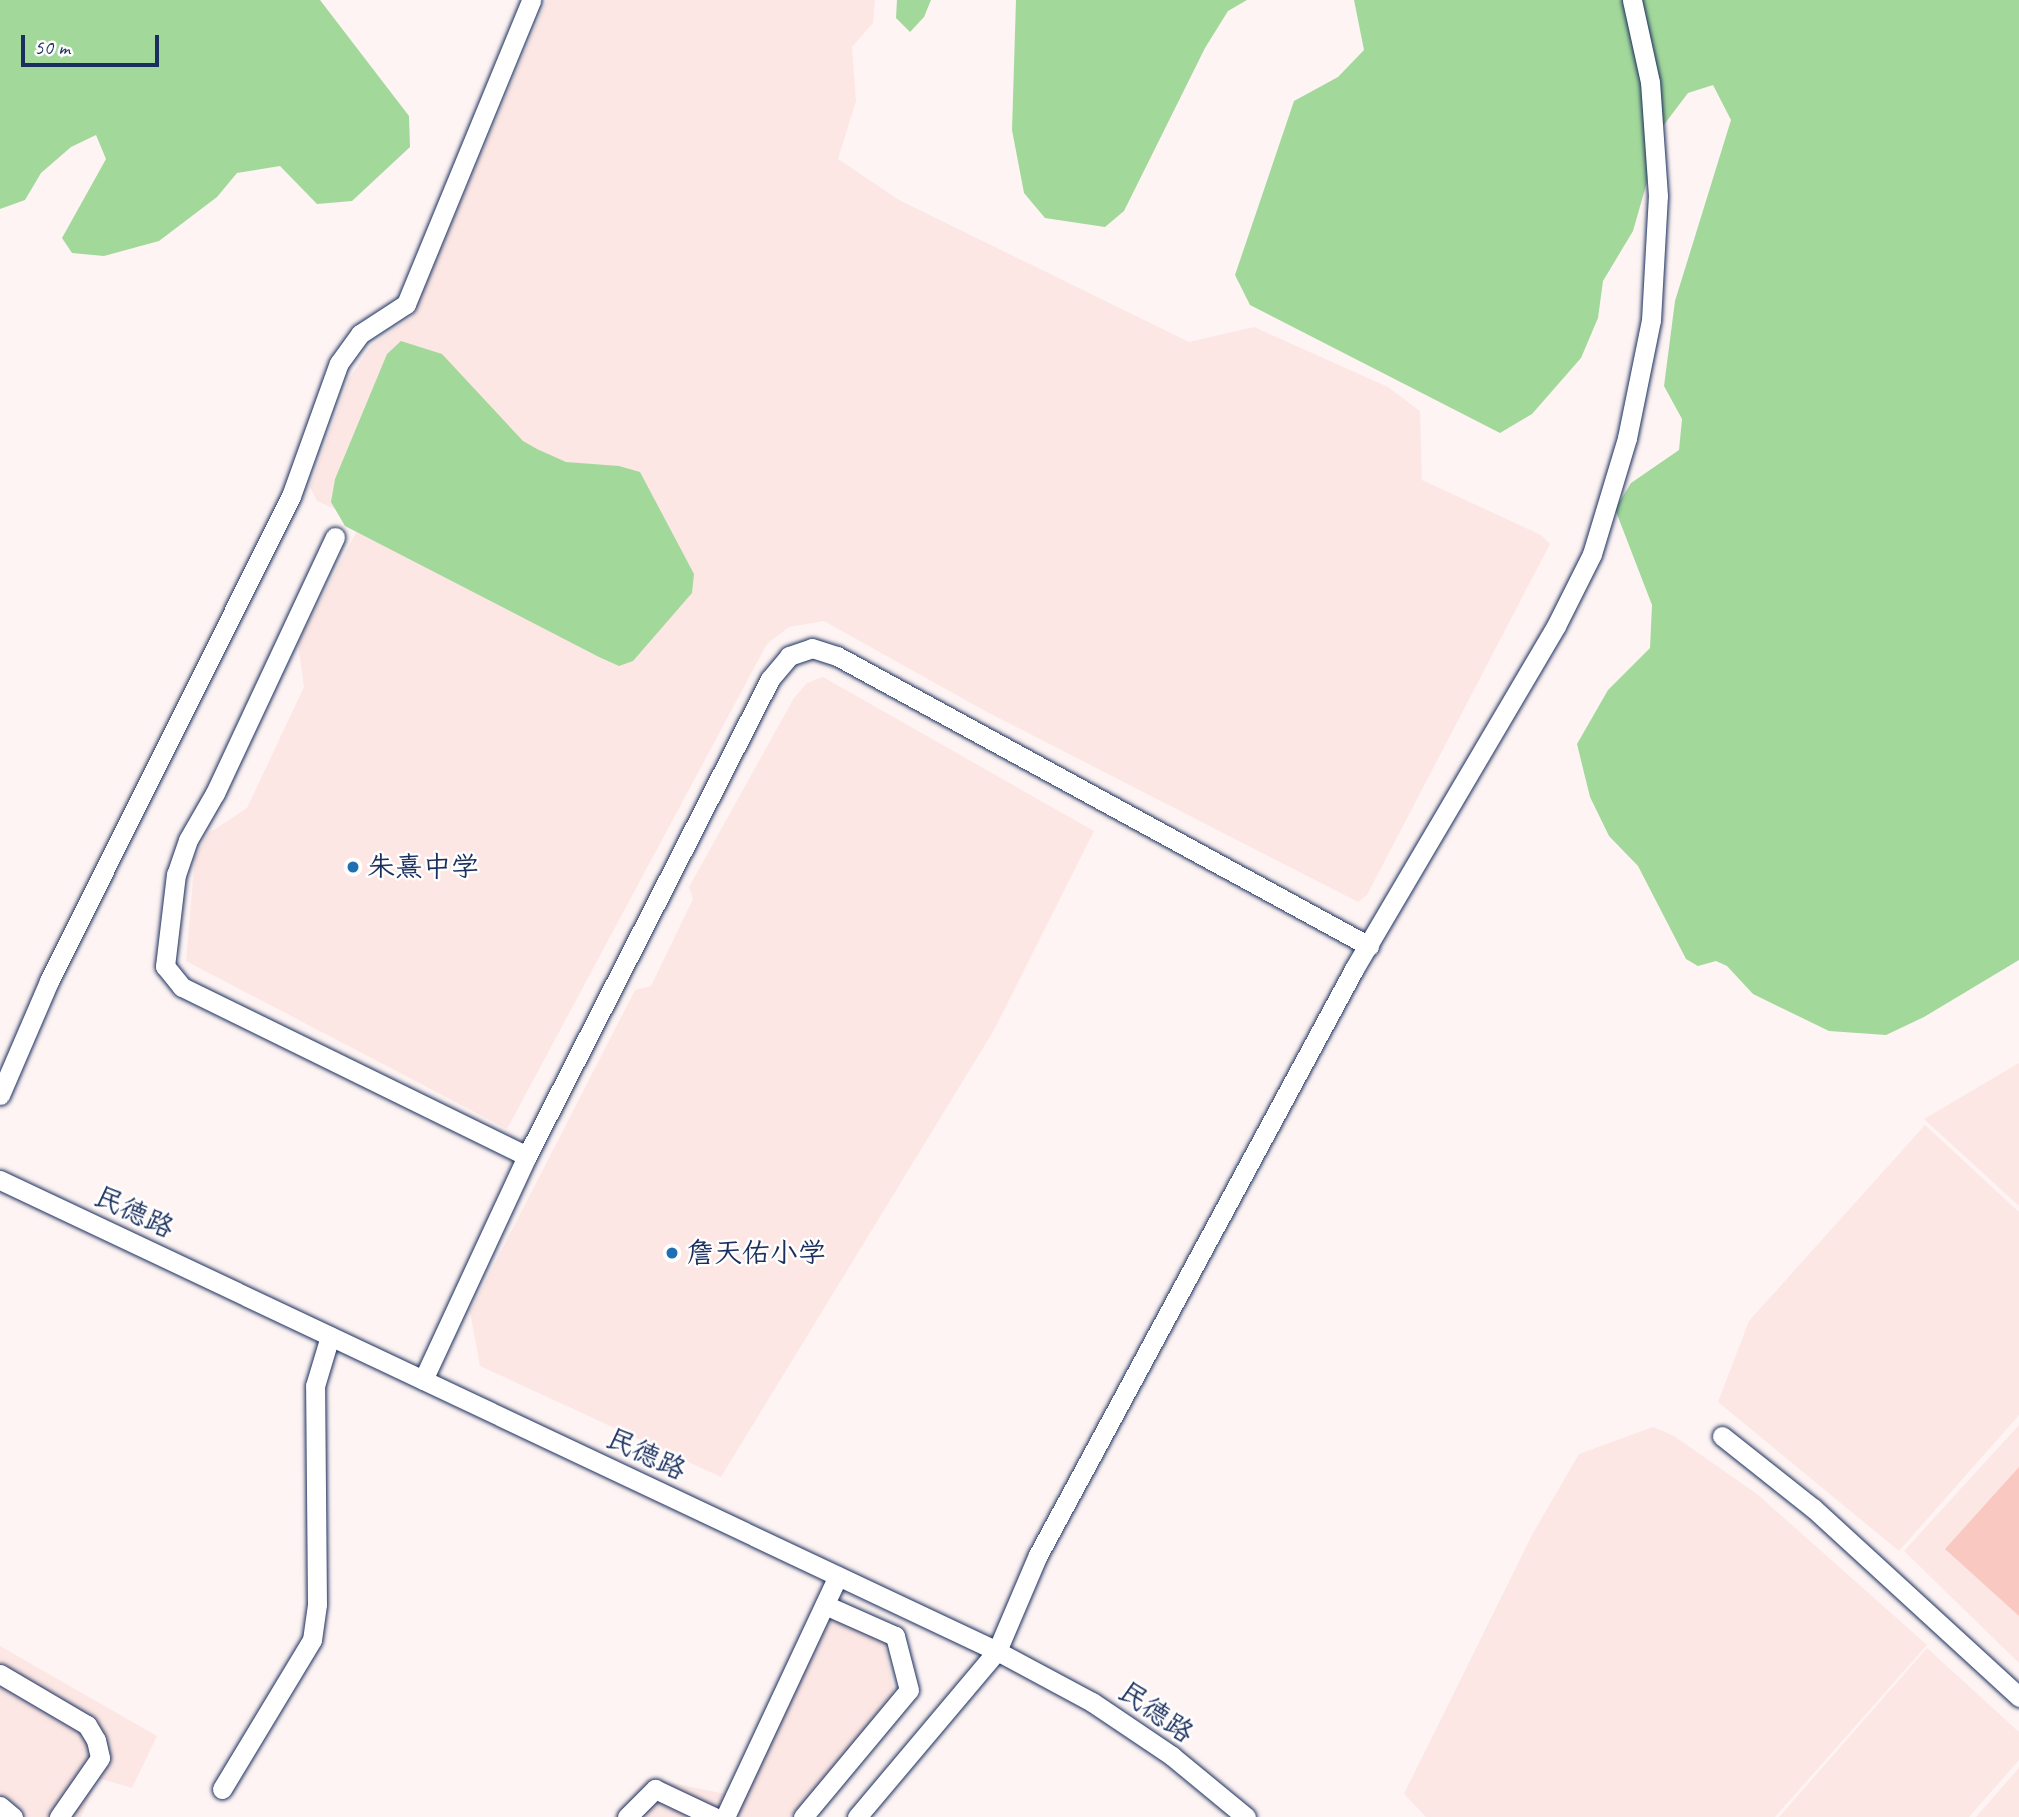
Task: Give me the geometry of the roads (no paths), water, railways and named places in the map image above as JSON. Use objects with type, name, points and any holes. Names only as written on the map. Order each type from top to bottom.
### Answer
[{"type":"street","points":[[0,1095],[49,981],[290,496],[339,363],[360,334],[406,304],[530,0]]},
{"type":"street","points":[[857,1817],[997,1651],[1038,1555],[1369,946],[1562,614],[1592,554],[1627,438],[1651,320],[1658,196],[1650,82],[1632,0]]},
{"type":"street","points":[[335,537],[215,793],[188,840],[176,874],[165,966],[182,987],[527,1156]]},
{"type":"street","points":[[423,1380],[527,1156],[770,679],[789,656],[812,648],[837,656],[1369,946]]},
{"type":"street","name":"民德路","points":[[0,1180],[997,1651],[1138,1733],[1246,1817]]},
{"type":"street","points":[[222,1789],[303,1663],[312,1640],[317,1604],[315,1386],[330,1336]]},
{"type":"street","points":[[1722,1436],[1813,1508],[2019,1698]]},
{"type":"street","points":[[725,1817],[838,1576]]},
{"type":"street","points":[[803,1817],[909,1690],[895,1636],[825,1605]]},
{"type":"street","points":[[0,1674],[87,1725],[96,1741],[100,1758],[60,1817]]},
{"type":"street","points":[[627,1817],[655,1789],[714,1817]]},
{"type":"street","points":[[0,1806],[13,1817]]},
{"type":"place","name":"朱熹中学","points":[[353,867]]},
{"type":"place","name":"詹天佑小学","points":[[672,1253]]}]
